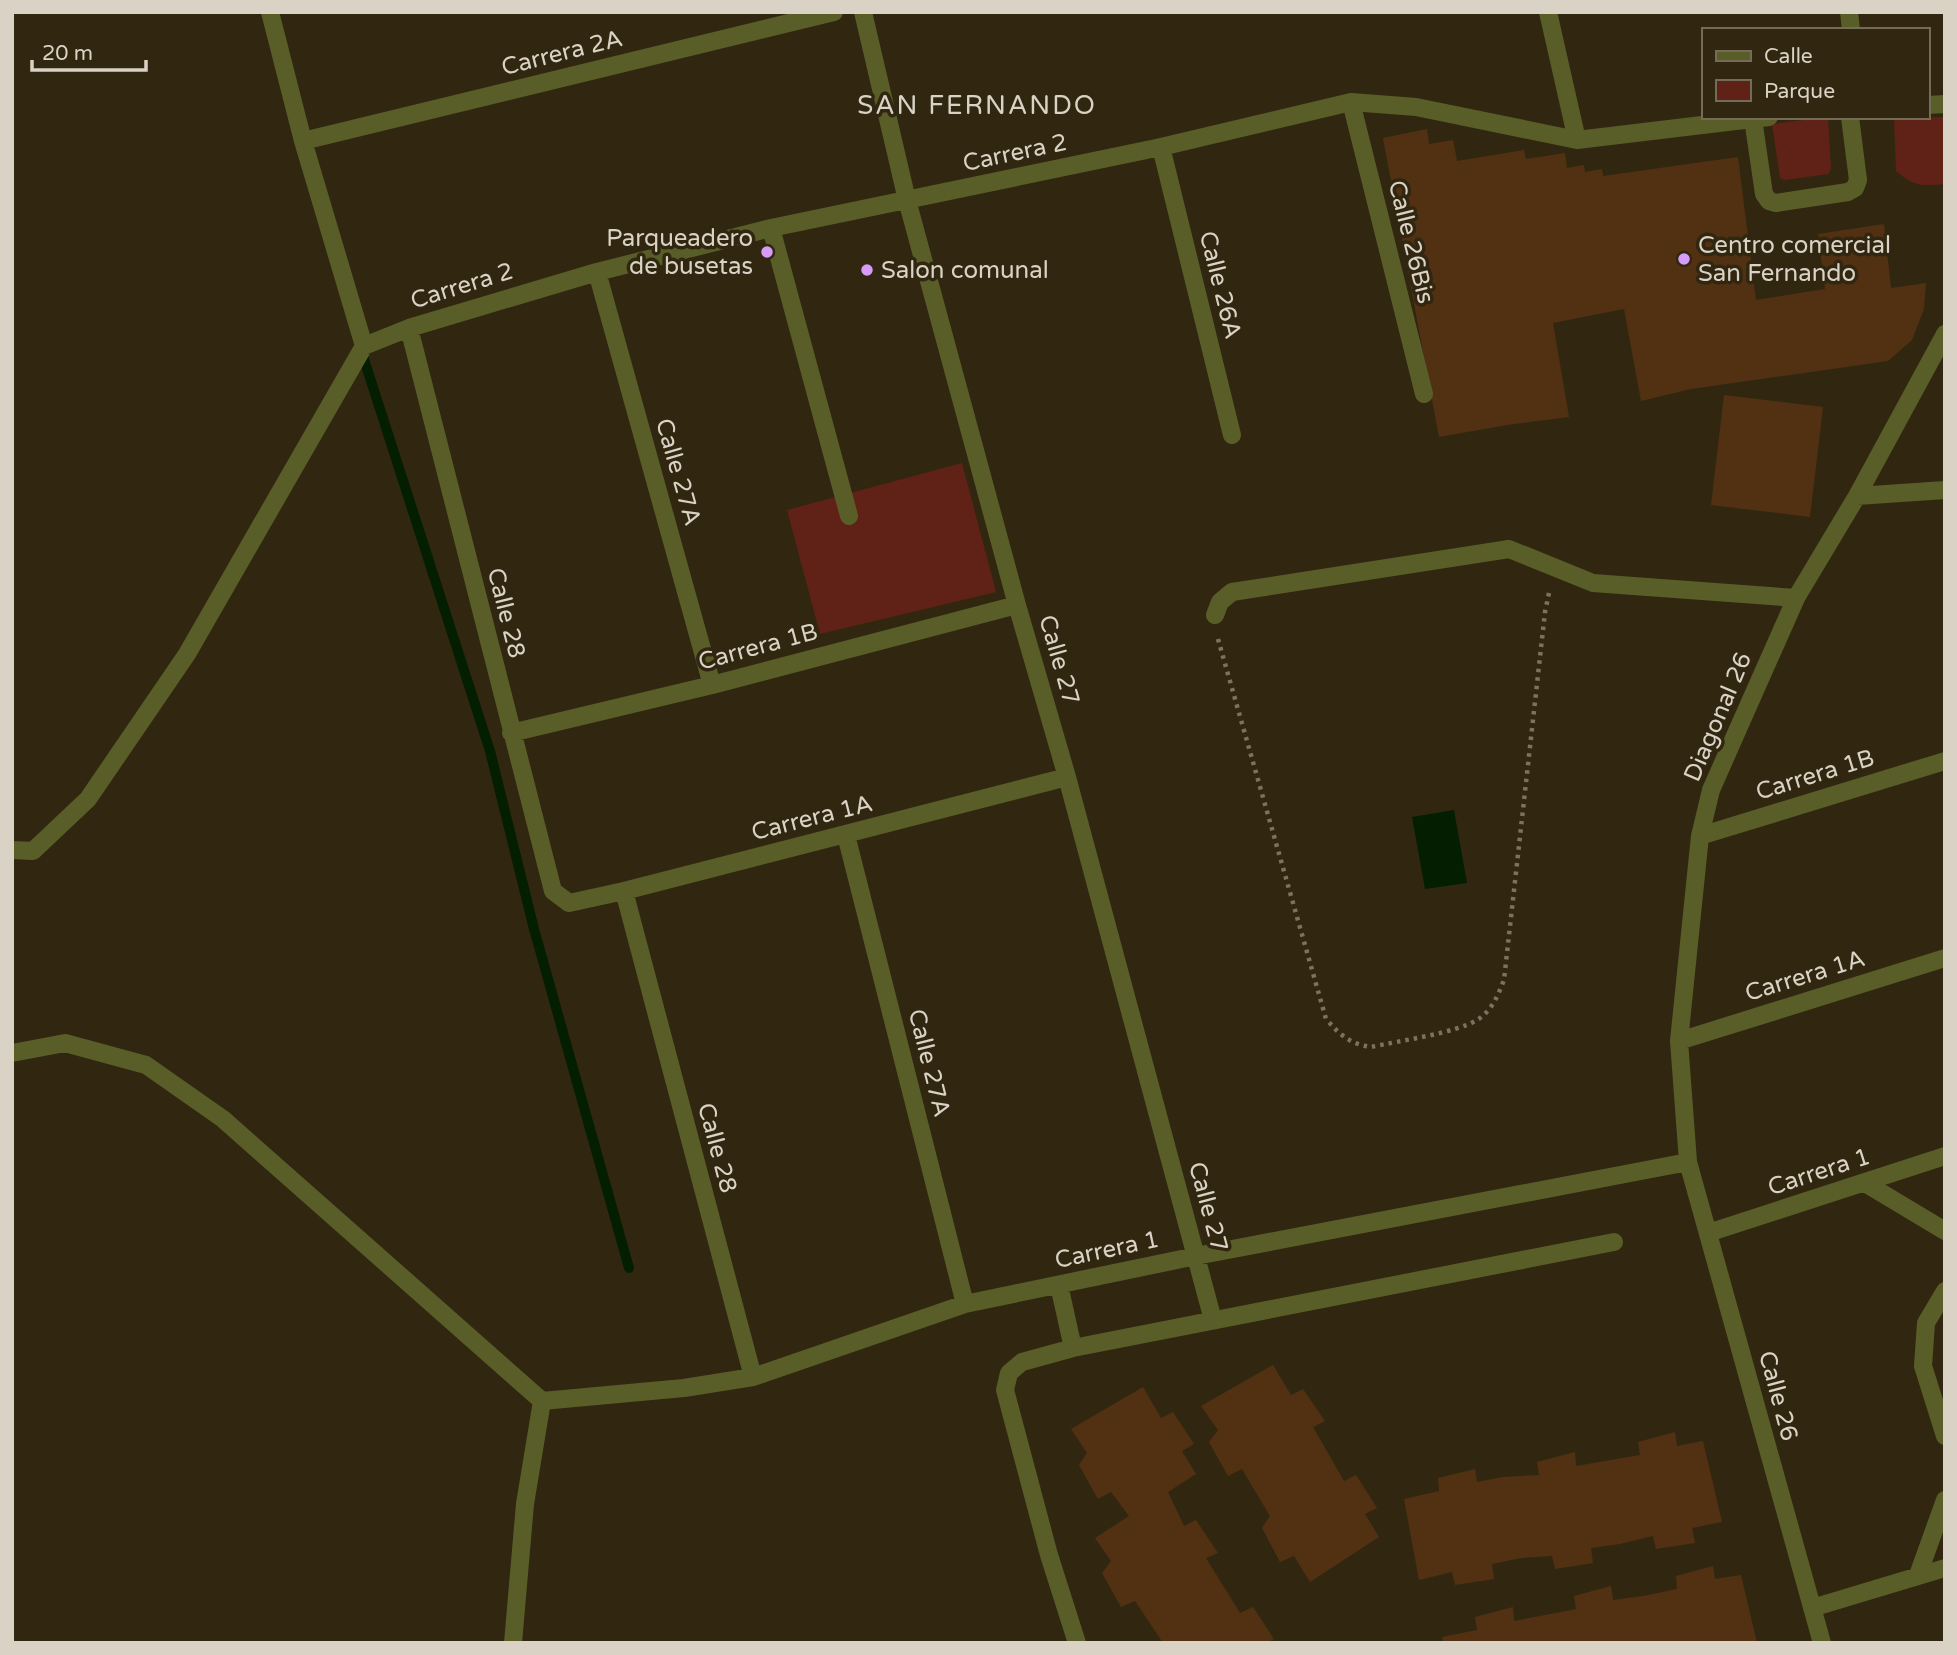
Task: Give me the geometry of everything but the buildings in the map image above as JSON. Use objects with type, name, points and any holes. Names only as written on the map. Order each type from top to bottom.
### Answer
[{"type":"street","points":[[12,850],[33,851],[88,799],[187,654],[364,346],[303,141],[270,12]]},
{"type":"street","name":"Carrera 2A","points":[[303,141],[834,12]]},
{"type":"street","name":"Calle 27","points":[[863,12],[907,200],[1017,605],[1067,777],[1213,1320]]},
{"type":"street","points":[[1548,12],[1577,141]]},
{"type":"street","name":"Carrera 2","points":[[364,346],[409,328],[597,272],[771,228],[1161,147],[1351,102],[1416,107],[1577,141],[1753,119]]},
{"type":"street","name":"Calle 26Bis","points":[[1351,102],[1424,394]]},
{"type":"street","points":[[1761,119],[1764,194],[1769,201],[1776,203],[1848,192],[1855,188],[1858,180],[1850,119]]},
{"type":"street","name":"Calle 26A","points":[[1161,147],[1231,435]]},
{"type":"street","points":[[771,228],[849,516]]},
{"type":"street","name":"Calle 27A","points":[[597,272],[712,685]]},
{"type":"street","name":"Calle 28","points":[[409,328],[553,891],[569,903]]},
{"type":"street","name":"Diagonal 26","points":[[1688,1162],[1679,1041],[1700,836],[1712,790],[1796,598],[1857,496],[1945,334]]},
{"type":"street","points":[[1857,496],[1945,490]]},
{"type":"street","points":[[1215,615],[1220,602],[1232,592],[1509,549],[1593,583],[1796,598]]},
{"type":"street","name":"Carrera 1B","points":[[511,733],[712,685],[1017,605]]},
{"type":"street","name":"Carrera 1B","points":[[1700,836],[1945,761]]},
{"type":"street","name":"Carrera 1A","points":[[569,903],[1067,777]]},
{"type":"street","name":"Calle 27A","points":[[846,835],[965,1304]]},
{"type":"street","name":"Calle 28","points":[[624,891],[752,1377]]},
{"type":"street","name":"Carrera 1A","points":[[1679,1041],[1945,958]]},
{"type":"street","points":[[12,1052],[65,1043],[146,1065],[223,1119],[542,1401],[525,1504],[513,1643]]},
{"type":"street","name":"Carrera 1","points":[[1708,1233],[1945,1156]]},
{"type":"street","name":"Carrera 1","points":[[542,1401],[684,1388],[752,1377],[965,1304],[1196,1256],[1688,1162]]},
{"type":"street","name":"Calle 26","points":[[1688,1162],[1822,1643]]},
{"type":"street","points":[[1865,1183],[1945,1231]]},
{"type":"street","points":[[1077,1643],[1049,1555],[1005,1390],[1009,1373],[1022,1362],[1213,1320],[1614,1242]]},
{"type":"street","points":[[1059,1285],[1073,1349]]},
{"type":"street","points":[[1945,1291],[1926,1323],[1923,1366],[1945,1436]]},
{"type":"street","points":[[1918,1575],[1945,1500]]},
{"type":"street","points":[[1812,1608],[1945,1568]]},
{"type":"path","points":[[1215,615],[1215,629],[1326,1019],[1347,1040],[1356,1045],[1371,1047],[1464,1026],[1479,1019],[1495,1002],[1504,980],[1545,612],[1555,568]]},
{"type":"green space","points":[[1945,117],[1945,184],[1914,183],[1896,171],[1894,119]]},
{"type":"green space","points":[[1828,119],[1831,169],[1828,174],[1785,180],[1780,178],[1772,124]]},
{"type":"green space","points":[[962,463],[996,592],[820,634],[787,510]]},
{"type":"shaded area","points":[[1454,810],[1467,883],[1425,889],[1412,817]]},
{"type":"waterway","points":[[361,350],[490,751],[534,929],[629,1268]]},
{"type":"place","name":"Parqueadero de busetas","points":[[767,252]]},
{"type":"place","name":"Centro comercial San Fernando","points":[[1684,259]]},
{"type":"place","name":"Salon comunal","points":[[867,270]]},
{"type":"district","name":"SAN FERNANDO","points":[[977,105]]}]
